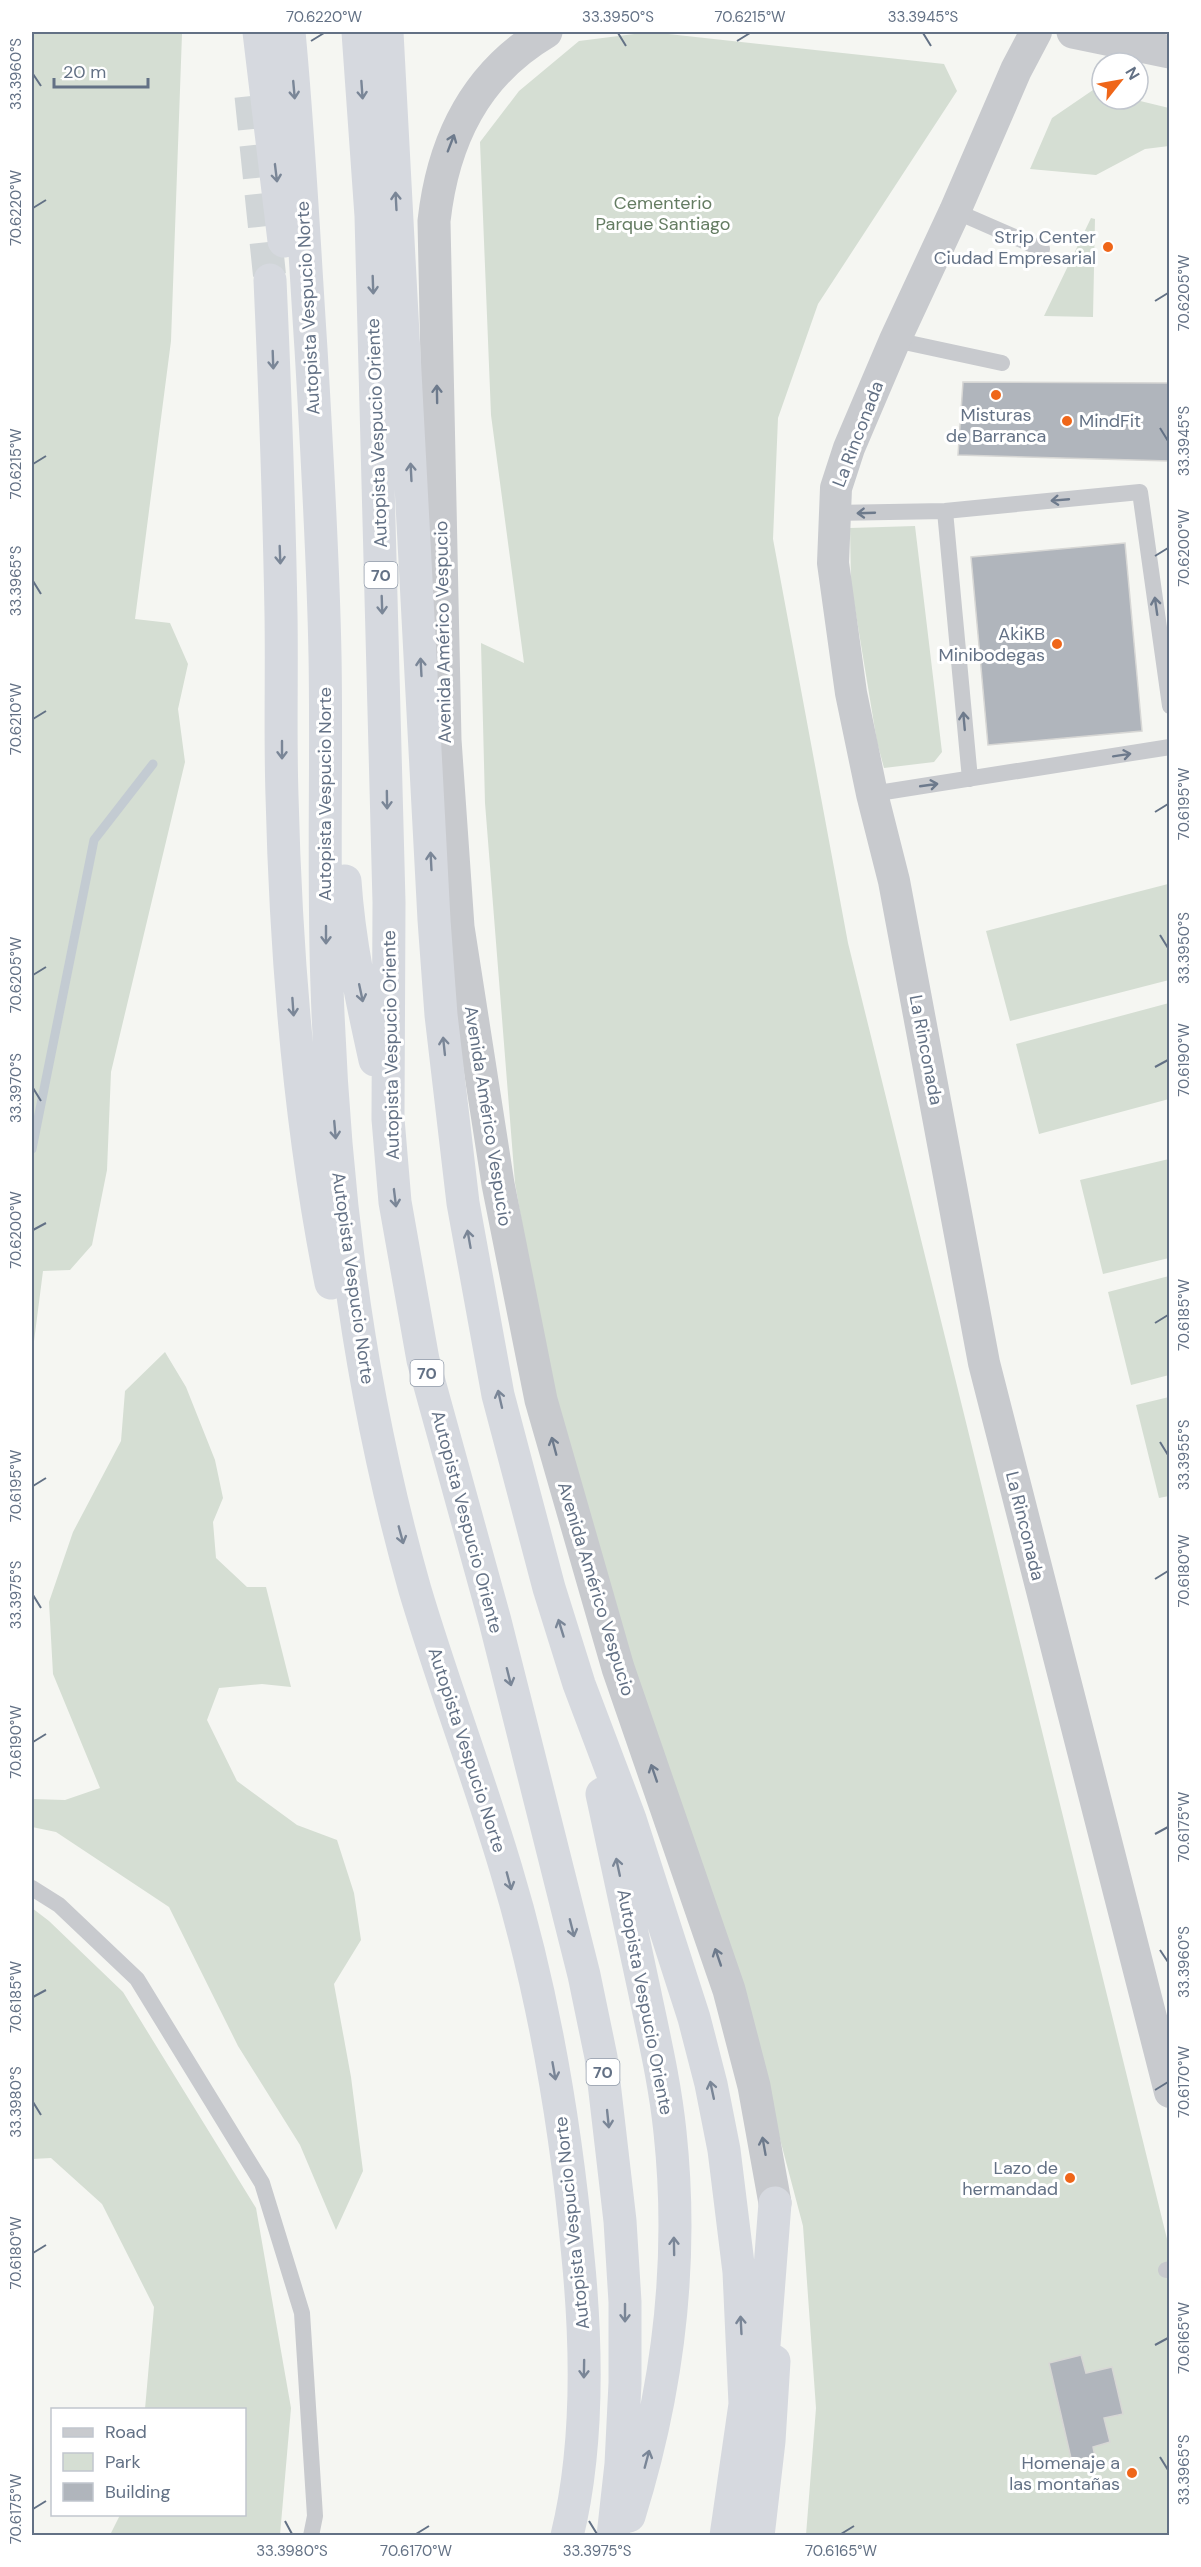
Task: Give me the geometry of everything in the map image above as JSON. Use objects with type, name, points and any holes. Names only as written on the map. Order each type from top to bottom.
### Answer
[{"type":"highway","points":[[259,32],[286,258],[338,772],[347,909],[358,983],[388,1119]]},
{"type":"highway","name":"Autopista Vespucio Norte","points":[[289,32],[297,124],[320,503],[325,653],[326,981],[330,1077],[349,1268],[386,1478],[414,1585],[445,1687],[481,1788],[508,1875],[548,2037],[572,2189],[583,2320],[582,2433],[576,2499],[567,2535]]},
{"type":"highway","name":"Autopista Vespucio Oriente","points":[[380,33],[371,216],[389,902],[388,1119],[395,1202],[423,1360],[498,1632],[581,1964],[601,2057],[620,2221],[625,2301],[625,2394],[621,2464],[613,2535]]},
{"type":"highway","name":"70","points":[[380,33],[434,920],[450,1109],[466,1227],[498,1395],[531,1524],[579,1684]]},
{"type":"highway","points":[[270,280],[280,569],[282,794],[286,906],[294,1018],[320,1224],[337,1310],[359,1394],[386,1478]]},
{"type":"highway","points":[[579,1684],[653,1886],[694,2018],[711,2084],[724,2150],[734,2218],[745,2404],[726,2535]]},
{"type":"highway","name":"Autopista Vespucio Oriente","points":[[579,1684],[662,2070],[674,2184],[672,2311],[662,2390],[647,2460],[623,2535]]},
{"type":"highway","points":[[742,2535],[763,2366],[775,2204]]},
{"type":"highway","points":[[758,2535],[769,2441],[774,2362],[775,2204]]},
{"type":"street","name":"Avenida Américo Vespucio","points":[[546,32],[501,65],[470,105],[448,152],[435,212],[433,242],[445,740],[458,927],[498,1184],[541,1400],[618,1668],[729,1990],[754,2086],[775,2204]]},
{"type":"street","name":"La Rinconada","points":[[1036,32],[1016,70],[956,211],[895,340],[849,448],[836,488],[833,513],[833,563],[850,693],[894,881],[984,1363],[1170,2092]]},
{"type":"street","points":[[1072,32],[1170,52]]},
{"type":"lane","points":[[956,211],[1042,249]]},
{"type":"lane","points":[[895,340],[1002,363]]},
{"type":"lane","points":[[833,513],[945,510],[1140,492],[1170,706]]},
{"type":"lane","points":[[945,510],[970,779]]},
{"type":"lane","points":[[872,794],[1170,747]]},
{"type":"lane","points":[[32,1888],[59,1905],[137,1979],[262,2183],[302,2313],[315,2516],[311,2535]]},
{"type":"green space","points":[[32,32],[182,34],[171,341],[135,619],[170,623],[188,664],[178,709],[185,762],[111,1072],[107,1170],[92,1245],[70,1270],[43,1271],[32,1357]]},
{"type":"green space","name":"Cementerio Parque Santiago","points":[[650,32],[944,64],[957,91],[818,304],[778,418],[773,539],[848,943],[1169,2247],[1169,2535],[806,2535],[816,2408],[803,2226],[753,2037],[645,1712],[550,1385],[515,1183],[485,803],[481,643],[524,663],[491,415],[480,142],[519,91],[579,41]]},
{"type":"green space","points":[[1090,92],[1090,111],[1150,111],[1150,103],[1169,108],[1169,146],[1145,149],[1096,175],[1030,169],[1052,118]]},
{"type":"green space","points":[[1091,218],[1095,219],[1093,317],[1044,316]]},
{"type":"green space","points":[[915,526],[942,752],[934,762],[884,768],[877,742],[851,584],[850,528]]},
{"type":"green space","points":[[1168,884],[1169,980],[1010,1021],[986,931]]},
{"type":"green space","points":[[1169,1003],[1169,1099],[1039,1134],[1016,1044]]},
{"type":"green space","points":[[1169,1159],[1169,1258],[1103,1274],[1080,1180]]},
{"type":"green space","points":[[1169,1276],[1169,1375],[1131,1385],[1108,1292]]},
{"type":"green space","points":[[165,1352],[186,1387],[215,1460],[223,1498],[213,1522],[216,1558],[247,1587],[266,1587],[291,1687],[262,1684],[219,1688],[207,1720],[237,1781],[297,1825],[337,1840],[354,1893],[361,1940],[334,1984],[351,2077],[363,2171],[336,2230],[300,2145],[238,2046],[169,1907],[56,1832],[32,1827],[32,1799],[65,1800],[100,1788],[53,1674],[49,1602],[73,1532],[121,1441],[125,1391]]},
{"type":"green space","points":[[1169,1397],[1169,1496],[1159,1498],[1136,1405]]},
{"type":"green space","points":[[32,1908],[49,1921],[123,1992],[256,2208],[291,2408],[280,2535],[110,2535],[120,2516],[246,2516],[246,2408],[145,2408],[154,2307],[102,2204],[51,2158],[32,2159]]},
{"type":"building","points":[[963,382],[1170,383],[1170,461],[958,455]]},
{"type":"building","name":"AkiKB Minibodegas","points":[[1125,543],[1142,731],[988,745],[971,557]]},
{"type":"building","points":[[1081,2355],[1086,2373],[1112,2367],[1123,2414],[1104,2418],[1110,2442],[1093,2447],[1096,2461],[1073,2467],[1049,2363]]},
{"type":"waterway","points":[[32,1149],[94,840],[153,764]]},
{"type":"tunnel","points":[[251,96],[270,280]]},
{"type":"place","name":"Strip Center Ciudad Empresarial","points":[[1108,247]]},
{"type":"place","name":"Misturas de Barranca","points":[[996,395]]},
{"type":"place","name":"MindFit","points":[[1067,421]]},
{"type":"place","name":"AkiKB Minibodegas","points":[[1057,644]]},
{"type":"place","name":"Lazo de hermandad","points":[[1070,2178]]},
{"type":"place","name":"Homenaje a las montañas","points":[[1132,2473]]}]
